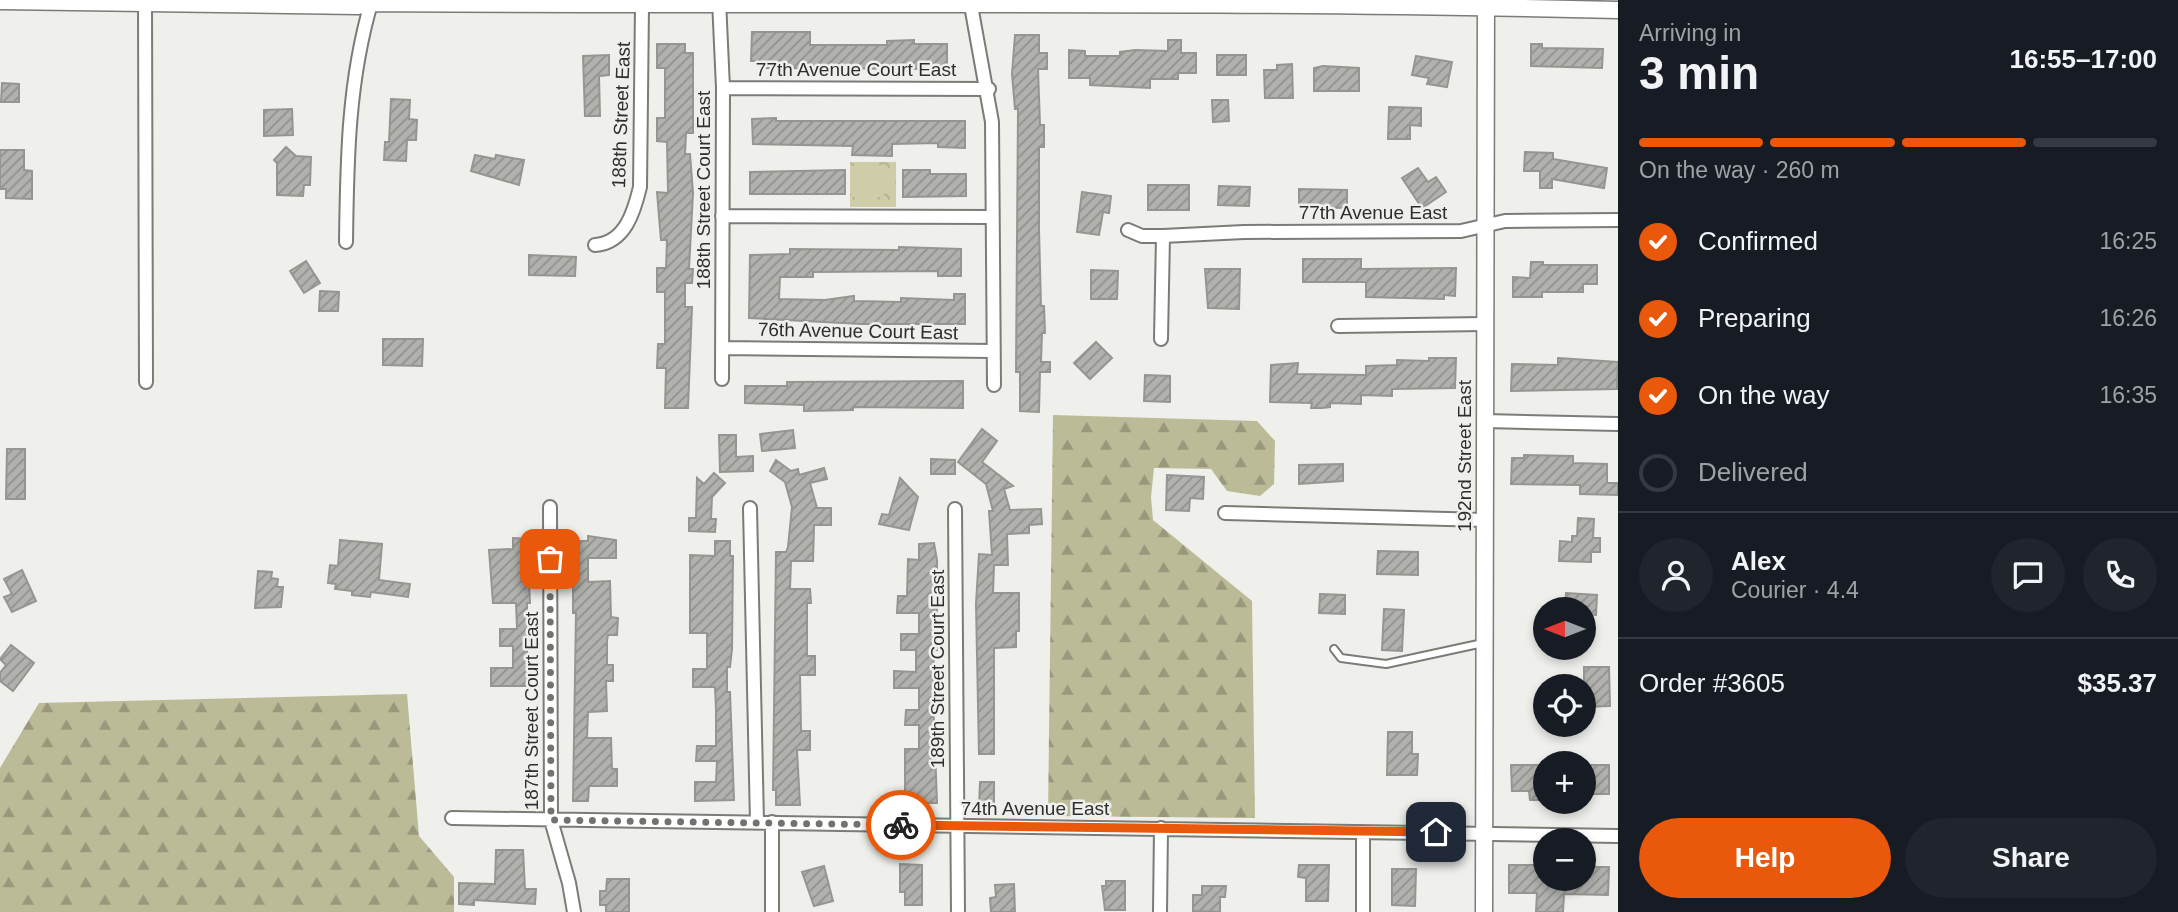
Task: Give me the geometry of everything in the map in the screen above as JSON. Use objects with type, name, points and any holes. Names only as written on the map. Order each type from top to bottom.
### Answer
[{"type":"street","points":[[0,1],[358,5],[371,1],[602,2],[642,5],[719,2],[1486,3],[1618,10]]},
{"type":"street","points":[[145,1],[146,382]]},
{"type":"street","points":[[346,242],[347,158],[353,80],[371,1]]},
{"type":"street","name":"188th Street Court East","points":[[719,2],[723,88],[722,379]]},
{"type":"street","points":[[970,2],[989,89],[992,122],[994,385]]},
{"type":"street","name":"192nd Street East","points":[[1484,912],[1486,3]]},
{"type":"street","name":"188th Street East","points":[[595,245],[612,241],[623,231],[640,187],[642,5]]},
{"type":"street","name":"77th Avenue Court East","points":[[723,88],[989,89]]},
{"type":"street","points":[[722,216],[992,217]]},
{"type":"street","name":"77th Avenue East","points":[[1128,230],[1142,236],[1244,232],[1461,231],[1505,221],[1618,220]]},
{"type":"street","points":[[1161,339],[1163,236]]},
{"type":"street","points":[[1338,326],[1485,324]]},
{"type":"street","name":"76th Avenue Court East","points":[[723,348],[993,351]]},
{"type":"street","points":[[1485,421],[1618,424]]},
{"type":"street","name":"187th Street Court East","points":[[550,507],[551,820],[569,883],[574,912]]},
{"type":"street","points":[[750,508],[757,822]]},
{"type":"street","name":"189th Street Court East","points":[[955,509],[958,912]]},
{"type":"street","points":[[1226,513],[1485,520]]},
{"type":"street","name":"74th Avenue East","points":[[452,818],[1618,836]]},
{"type":"street","points":[[772,822],[772,912]]},
{"type":"street","points":[[1160,912],[1161,828]]},
{"type":"street","points":[[1363,832],[1363,912]]},
{"type":"lane","points":[[1334,649],[1341,658],[1386,664],[1485,643]]},
{"type":"green space","points":[[850,162],[896,162],[896,207],[850,207]]},
{"type":"green space","points":[[884,165],[884,197],[851,197],[851,166]]},
{"type":"green space","points":[[1053,415],[1257,421],[1275,441],[1274,484],[1260,496],[1227,491],[1211,469],[1154,468],[1151,497],[1153,520],[1252,601],[1255,818],[1048,816]]},
{"type":"green space","points":[[407,694],[419,836],[454,877],[454,912],[0,912],[0,768],[39,703]]},
{"type":"building","points":[[752,32],[810,32],[810,45],[887,45],[887,41],[914,40],[914,44],[947,44],[947,69],[760,68],[760,61],[751,61]]},
{"type":"building","points":[[1015,35],[1039,35],[1039,53],[1047,53],[1047,69],[1038,69],[1040,125],[1044,125],[1044,147],[1039,147],[1039,230],[1041,306],[1044,306],[1045,333],[1042,333],[1041,362],[1050,362],[1050,372],[1040,372],[1039,412],[1020,411],[1020,372],[1016,372],[1018,109],[1015,109],[1012,74]]},
{"type":"building","points":[[1168,40],[1181,40],[1181,53],[1196,53],[1196,73],[1178,73],[1178,79],[1150,79],[1150,88],[1090,85],[1090,78],[1069,78],[1069,50],[1085,51],[1085,56],[1120,56],[1120,52],[1135,50],[1168,51]]},
{"type":"building","points":[[657,44],[685,44],[685,53],[693,53],[693,133],[686,133],[685,154],[690,154],[693,193],[689,269],[693,269],[692,283],[685,283],[685,307],[692,307],[688,408],[665,408],[666,368],[657,368],[658,344],[665,344],[665,292],[657,292],[657,268],[666,268],[667,240],[661,240],[657,192],[668,193],[667,142],[657,141],[657,118],[665,118],[665,68],[657,68]]},
{"type":"building","points":[[1531,44],[1542,44],[1542,48],[1603,49],[1602,68],[1531,66]]},
{"type":"building","points":[[609,55],[609,75],[599,76],[600,116],[585,116],[583,56]]},
{"type":"building","points":[[1217,55],[1246,55],[1246,75],[1217,75]]},
{"type":"building","points":[[1416,56],[1452,62],[1447,87],[1427,84],[1429,78],[1412,75]]},
{"type":"building","points":[[1292,64],[1293,98],[1265,98],[1264,70],[1277,70],[1277,65]]},
{"type":"building","points":[[1314,68],[1359,68],[1359,91],[1314,91]]},
{"type":"building","points":[[2,83],[19,84],[19,102],[1,102]]},
{"type":"building","points":[[391,99],[410,100],[409,119],[417,120],[416,140],[407,140],[406,161],[384,160],[385,142],[389,142]]},
{"type":"building","points":[[1212,100],[1228,100],[1229,121],[1213,122]]},
{"type":"building","points":[[1389,107],[1421,108],[1421,126],[1410,125],[1410,139],[1388,139]]},
{"type":"building","points":[[292,109],[293,135],[264,136],[264,110]]},
{"type":"building","points":[[776,118],[776,121],[965,121],[965,148],[938,147],[938,143],[892,144],[892,156],[852,155],[853,146],[753,144],[752,119]]},
{"type":"building","points":[[286,147],[296,156],[311,157],[310,185],[304,185],[303,196],[277,195],[277,163],[274,160]]},
{"type":"building","points":[[0,150],[24,150],[24,170],[32,171],[32,199],[6,198],[6,189],[0,189]]},
{"type":"building","points":[[1525,152],[1553,153],[1553,159],[1607,168],[1604,188],[1552,179],[1552,188],[1540,188],[1540,171],[1524,171]]},
{"type":"building","points":[[475,155],[495,159],[496,155],[524,160],[519,185],[471,171]]},
{"type":"building","points":[[1418,168],[1428,182],[1436,177],[1446,192],[1422,208],[1402,178]]},
{"type":"building","points":[[845,170],[845,194],[750,194],[750,172]]},
{"type":"building","points":[[903,170],[930,170],[930,174],[966,174],[966,196],[903,197]]},
{"type":"building","points":[[1148,185],[1189,185],[1189,210],[1148,210]]},
{"type":"building","points":[[1219,186],[1250,187],[1249,206],[1218,205]]},
{"type":"building","points":[[1299,189],[1347,190],[1347,208],[1299,207]]},
{"type":"building","points":[[1082,192],[1111,196],[1109,213],[1103,212],[1099,235],[1077,232]]},
{"type":"building","points":[[899,247],[961,249],[961,276],[938,276],[938,271],[813,272],[813,277],[780,277],[779,299],[825,300],[854,296],[854,301],[901,302],[901,298],[954,300],[954,294],[965,294],[965,324],[861,324],[749,318],[750,255],[790,254],[790,249],[899,250]]},
{"type":"building","points":[[529,255],[576,257],[575,276],[529,275]]},
{"type":"building","points":[[1303,259],[1361,259],[1361,269],[1456,268],[1455,296],[1444,295],[1444,299],[1366,297],[1366,282],[1303,282]]},
{"type":"building","points":[[306,261],[320,283],[304,293],[290,271]]},
{"type":"building","points":[[1531,262],[1543,262],[1543,265],[1597,265],[1597,284],[1583,284],[1583,292],[1542,292],[1542,297],[1513,297],[1513,277],[1530,278]]},
{"type":"building","points":[[1205,269],[1240,269],[1239,309],[1208,308]]},
{"type":"building","points":[[1091,270],[1118,271],[1117,299],[1091,299]]},
{"type":"building","points":[[320,291],[339,292],[338,311],[319,311]]},
{"type":"building","points":[[383,339],[423,339],[422,366],[383,365]]},
{"type":"building","points":[[1096,342],[1112,358],[1090,379],[1074,363]]},
{"type":"building","points":[[1429,358],[1456,358],[1455,388],[1392,389],[1392,396],[1361,395],[1361,404],[1330,403],[1330,407],[1322,408],[1311,408],[1312,403],[1270,402],[1271,365],[1298,363],[1297,374],[1366,375],[1366,366],[1397,365],[1397,360],[1429,361]]},
{"type":"building","points":[[1558,358],[1618,362],[1617,389],[1511,391],[1512,364],[1558,365]]},
{"type":"building","points":[[1145,375],[1170,376],[1170,402],[1144,401]]},
{"type":"building","points":[[963,381],[963,408],[853,407],[853,410],[804,411],[804,405],[745,403],[745,386],[787,386],[787,382]]},
{"type":"building","points":[[982,429],[997,441],[982,462],[1013,486],[1004,489],[1010,510],[1041,509],[1042,524],[1029,525],[1029,533],[1007,534],[1008,565],[994,565],[993,593],[1019,593],[1019,631],[1016,631],[1016,647],[994,648],[994,754],[979,754],[976,604],[979,554],[992,555],[989,511],[993,511],[986,484],[958,462]]},
{"type":"building","points":[[793,430],[795,448],[762,451],[760,434]]},
{"type":"building","points":[[719,435],[736,435],[736,457],[753,456],[753,471],[720,472]]},
{"type":"building","points":[[7,449],[25,449],[25,499],[6,499]]},
{"type":"building","points":[[1524,455],[1573,456],[1573,463],[1607,464],[1607,483],[1618,483],[1618,495],[1580,494],[1580,485],[1511,484],[1512,458],[1524,458]]},
{"type":"building","points":[[931,459],[955,460],[955,474],[931,474]]},
{"type":"building","points":[[776,460],[791,471],[798,469],[799,475],[824,468],[827,479],[810,483],[817,508],[831,508],[831,525],[814,525],[813,561],[791,561],[790,589],[810,589],[811,603],[807,603],[807,656],[815,656],[815,675],[800,675],[801,731],[810,731],[810,750],[797,750],[800,805],[776,805],[776,790],[773,790],[776,552],[786,552],[788,547],[792,507],[785,482],[770,471]]},
{"type":"building","points":[[1343,464],[1343,481],[1299,484],[1299,465]]},
{"type":"building","points":[[714,473],[725,483],[712,497],[711,519],[716,519],[715,532],[689,531],[689,518],[696,518],[697,478],[704,484]]},
{"type":"building","points":[[1167,475],[1204,477],[1203,499],[1190,498],[1189,511],[1166,510]]},
{"type":"building","points":[[900,478],[918,497],[909,530],[879,524],[882,514],[889,515]]},
{"type":"building","points":[[1578,518],[1594,519],[1593,538],[1600,538],[1600,552],[1591,552],[1591,562],[1559,561],[1560,541],[1572,542],[1572,536],[1577,536]]},
{"type":"building","points":[[588,536],[616,540],[616,558],[588,558],[588,582],[610,581],[611,617],[618,618],[617,635],[608,635],[607,640],[607,665],[613,665],[613,681],[606,681],[607,711],[588,712],[587,738],[611,738],[612,769],[617,769],[617,786],[589,786],[588,801],[573,801],[576,613],[573,613],[573,541],[588,541]]},
{"type":"building","points":[[513,538],[527,539],[530,603],[527,603],[527,686],[491,686],[491,668],[513,668],[513,646],[500,646],[500,629],[517,629],[516,603],[493,603],[489,550],[513,549]]},
{"type":"building","points":[[340,540],[382,544],[379,580],[410,584],[408,597],[371,592],[370,597],[335,589],[336,584],[328,583],[330,565],[338,566]]},
{"type":"building","points":[[715,541],[730,541],[730,556],[733,556],[732,649],[730,667],[727,667],[727,692],[730,692],[734,800],[695,801],[695,782],[716,782],[717,761],[696,761],[697,746],[716,746],[716,709],[715,687],[693,687],[693,669],[707,669],[707,633],[690,633],[690,555],[715,556]]},
{"type":"building","points":[[934,543],[937,560],[937,650],[934,650],[933,695],[937,803],[915,803],[915,794],[905,794],[905,749],[919,749],[919,725],[905,725],[906,710],[919,710],[919,688],[894,688],[894,671],[916,672],[916,650],[901,650],[901,634],[919,634],[919,613],[897,613],[898,596],[907,596],[908,559],[919,560],[919,544]]},
{"type":"building","points":[[1378,551],[1418,552],[1418,575],[1377,574]]},
{"type":"building","points":[[22,570],[36,601],[12,612],[4,597],[12,594],[4,579]]},
{"type":"building","points":[[258,571],[272,572],[271,578],[278,579],[277,587],[283,587],[281,607],[255,608]]},
{"type":"building","points":[[1566,593],[1597,595],[1596,615],[1596,597],[1566,597]]},
{"type":"building","points":[[1320,594],[1345,595],[1345,614],[1319,613]]},
{"type":"building","points":[[1384,609],[1404,610],[1402,651],[1382,650]]},
{"type":"building","points":[[11,645],[34,663],[13,691],[0,681],[0,673],[6,665],[0,659]]},
{"type":"building","points":[[1584,667],[1609,667],[1610,706],[1596,707],[1596,674],[1584,674]]},
{"type":"building","points":[[1388,732],[1412,732],[1412,754],[1418,754],[1417,775],[1387,775]]},
{"type":"building","points":[[1511,765],[1533,765],[1533,800],[1530,800],[1529,791],[1512,791]]},
{"type":"building","points":[[1596,765],[1609,765],[1609,794],[1596,794]]},
{"type":"building","points":[[980,782],[994,782],[994,807],[979,807]]},
{"type":"building","points":[[496,850],[523,850],[525,889],[536,889],[535,904],[474,900],[474,905],[459,904],[459,883],[495,884]]},
{"type":"building","points":[[900,864],[922,865],[922,905],[905,905],[905,892],[900,892]]},
{"type":"building","points":[[1299,865],[1329,865],[1328,901],[1306,901],[1306,878],[1298,877]]},
{"type":"building","points":[[1509,865],[1533,865],[1533,891],[1596,891],[1596,867],[1609,867],[1608,895],[1564,894],[1563,912],[1536,912],[1537,893],[1509,893]]},
{"type":"building","points":[[824,866],[833,901],[814,906],[802,872]]},
{"type":"building","points":[[1392,869],[1416,869],[1415,906],[1392,905]]},
{"type":"building","points":[[607,879],[629,879],[629,912],[606,912],[606,905],[600,905],[600,891],[606,891]]},
{"type":"building","points":[[1106,881],[1125,881],[1125,910],[1105,910],[1102,886],[1106,886]]},
{"type":"building","points":[[1014,884],[1015,912],[991,912],[990,898],[996,897],[995,885]]},
{"type":"building","points":[[1202,886],[1226,886],[1225,897],[1220,897],[1220,912],[1193,911],[1193,895],[1202,895]]},
{"type":"way so far","points":[[550,559],[551,820],[901,825]]},
{"type":"route","points":[[901,825],[1436,832]]}]
